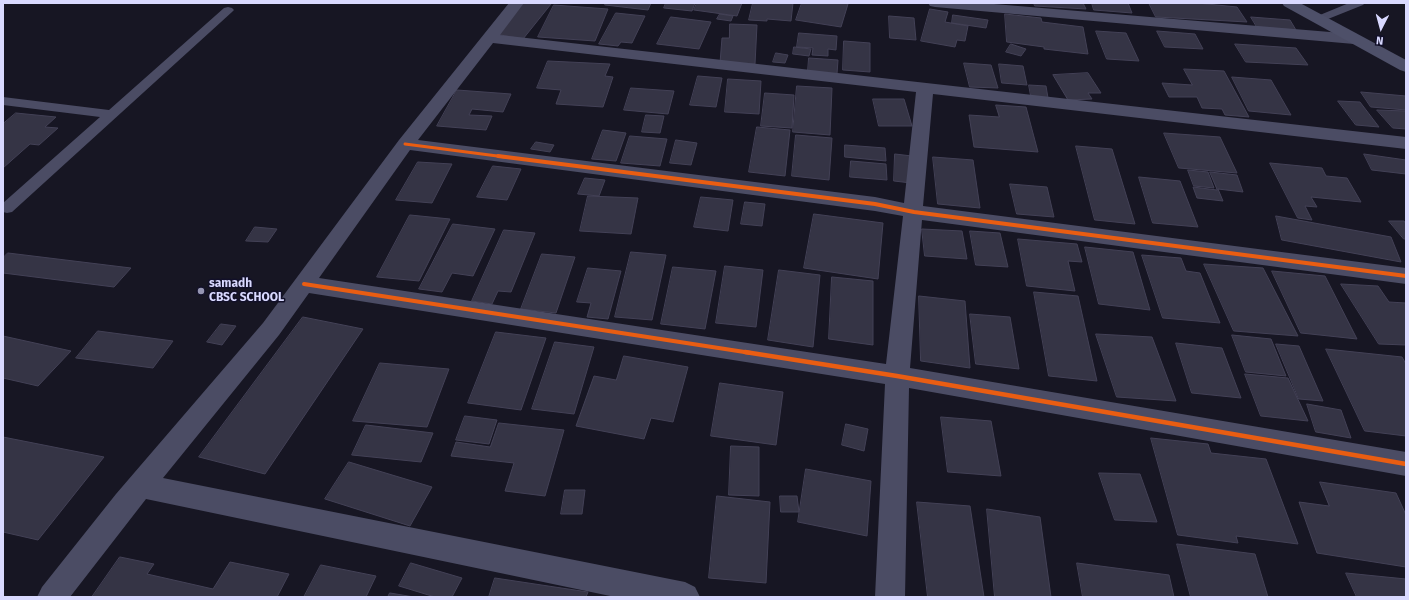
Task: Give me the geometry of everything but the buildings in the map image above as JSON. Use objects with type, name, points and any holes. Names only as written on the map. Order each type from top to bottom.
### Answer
[{"type":"main road","points":[[1289,3],[1406,67]]},
{"type":"street","points":[[52,597],[140,486],[272,329],[405,144],[517,3]]},
{"type":"street","points":[[935,3],[1037,13],[1354,39]]},
{"type":"street","points":[[489,38],[1406,143]]},
{"type":"street","points":[[890,597],[897,376],[925,88]]},
{"type":"street","points":[[405,144],[875,204],[914,212],[1406,276]]},
{"type":"street","points":[[304,284],[897,376],[1406,464]]},
{"type":"street","points":[[140,486],[685,597]]},
{"type":"lane","points":[[1319,20],[1359,3]]},
{"type":"lane","points":[[7,208],[228,10]]},
{"type":"lane","points":[[3,102],[111,114]]},
{"type":"cycle path","points":[[405,144],[875,204],[914,212],[1406,276]]},
{"type":"cycle path","points":[[304,284],[897,376],[1406,464]]},
{"type":"place","name":"samadh CBSC SCHOOL","points":[[201,291]]}]
